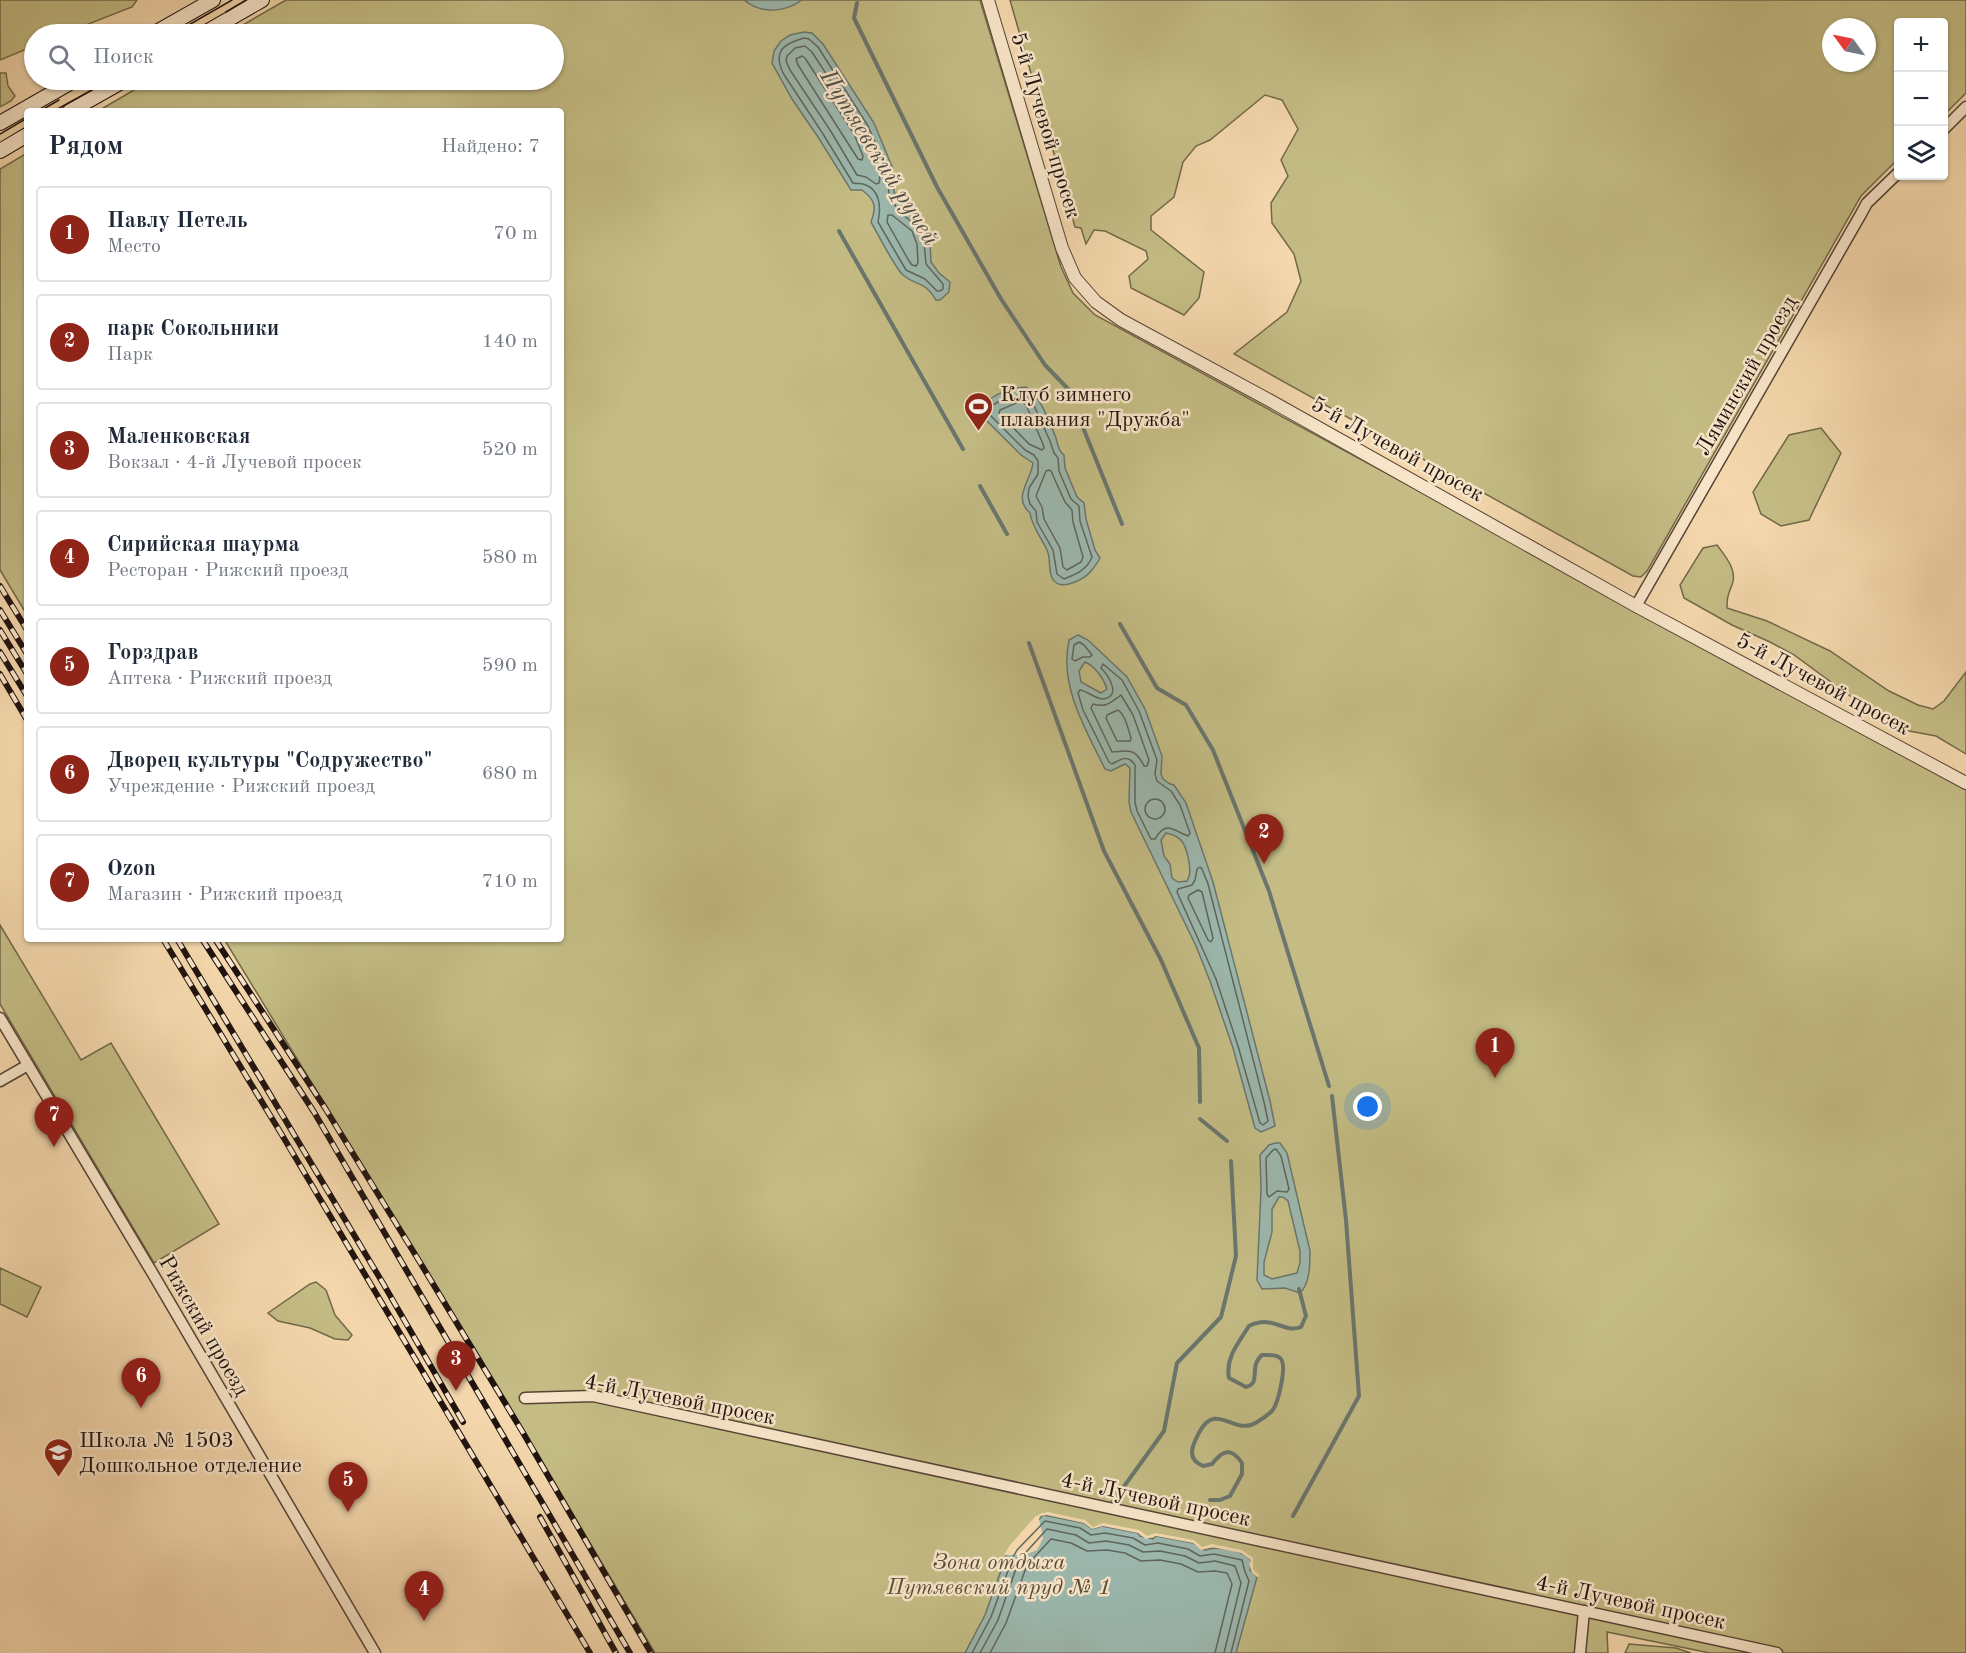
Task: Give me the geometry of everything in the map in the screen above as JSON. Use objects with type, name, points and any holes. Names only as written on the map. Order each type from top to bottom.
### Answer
[{"type":"main road","points":[[221,24],[262,0]]},
{"type":"main road","points":[[170,24],[207,3],[208,24]]},
{"type":"main road","points":[[40,106],[62,90]]},
{"type":"main road","points":[[75,108],[107,90]]},
{"type":"main road","points":[[0,123],[24,113]]},
{"type":"main road","points":[[0,151],[24,137]]},
{"type":"street","name":"5-й Лучевой просек","points":[[988,0],[1062,248],[1075,278],[1096,302],[1121,320],[1262,396],[1636,606],[1966,783]]},
{"type":"street","points":[[1947,126],[1966,107]]},
{"type":"street","name":"Ляминский проезд","points":[[1636,606],[1861,214],[1868,203],[1894,177]]},
{"type":"street","name":"Рижский проезд","points":[[0,1018],[375,1653]]},
{"type":"street","points":[[0,1081],[28,1065]]},
{"type":"street","name":"4-й Лучевой просек","points":[[525,1398],[593,1396],[1777,1653]]},
{"type":"street","points":[[1581,1653],[1584,1611]]},
{"type":"green space","points":[[0,0],[137,0],[132,7],[89,24],[24,24],[24,50],[0,60]]},
{"type":"green space","name":"Зона отдыха Путяевский пруд № 1","points":[[286,0],[980,0],[1061,267],[1073,293],[1095,315],[1966,788],[1966,1653],[1710,1653],[1607,1632],[1608,1653],[655,1653],[512,1411],[226,942],[564,942],[564,108],[103,108],[134,90],[564,90],[564,24],[244,24]]},
{"type":"green space","points":[[1010,0],[1966,0],[1966,93],[1948,111],[1948,18],[1894,18],[1894,163],[1861,196],[1647,571],[1641,577],[1633,576],[1234,354],[1287,312],[1301,281],[1294,254],[1272,223],[1271,203],[1288,176],[1281,160],[1298,129],[1282,100],[1265,95],[1210,140],[1196,146],[1183,162],[1174,197],[1151,216],[1151,230],[1204,272],[1199,298],[1184,315],[1131,288],[1129,276],[1148,259],[1146,251],[1105,231],[1094,230],[1086,244],[1081,228],[1075,227]]},
{"type":"green space","points":[[0,73],[6,73],[8,86],[15,96],[0,107]]},
{"type":"green space","points":[[24,155],[24,610],[0,570],[0,169]]},
{"type":"green space","points":[[1821,428],[1841,453],[1809,520],[1781,526],[1761,514],[1753,492],[1789,435]]},
{"type":"green space","points":[[1717,545],[1730,564],[1733,574],[1727,608],[1767,621],[1830,651],[1889,691],[1918,705],[1933,709],[1944,701],[1966,672],[1966,754],[1936,736],[1909,731],[1897,726],[1861,704],[1794,655],[1732,625],[1684,598],[1680,585],[1703,548]]},
{"type":"green space","points":[[0,925],[81,1060],[111,1043],[219,1224],[154,1263],[0,1004]]},
{"type":"green space","points":[[0,1268],[41,1287],[27,1317],[0,1304]]},
{"type":"green space","points":[[316,1282],[326,1290],[335,1315],[352,1335],[348,1340],[335,1339],[310,1328],[278,1321],[268,1313]]},
{"type":"green space","points":[[1629,1644],[1676,1648],[1691,1653],[1625,1653]]},
{"type":"water","points":[[744,0],[802,0],[788,7],[765,10]]},
{"type":"water","points":[[812,33],[823,44],[874,123],[893,169],[894,192],[905,210],[923,222],[930,241],[931,262],[950,282],[949,292],[940,300],[936,300],[924,286],[908,279],[900,271],[871,222],[874,212],[872,200],[862,190],[851,190],[792,99],[772,63],[774,51],[781,41],[790,35]]},
{"type":"water","points":[[1026,387],[1040,403],[1059,449],[1064,455],[1065,468],[1077,497],[1084,503],[1095,550],[1100,558],[1089,574],[1072,583],[1061,584],[1052,578],[1047,550],[1023,501],[1024,489],[1033,463],[1021,455],[980,414],[986,402],[998,394]]},
{"type":"water","points":[[1078,635],[1088,640],[1127,677],[1145,709],[1162,756],[1163,779],[1174,785],[1186,803],[1213,882],[1270,1101],[1275,1126],[1261,1132],[1255,1128],[1233,1048],[1196,946],[1131,812],[1130,768],[1125,764],[1111,771],[1105,769],[1082,722],[1068,674],[1069,640]],"holes":[[[1085,662],[1096,670],[1104,681],[1107,689],[1101,693],[1081,682],[1079,671]],[[1166,833],[1180,839],[1185,847],[1190,870],[1187,881],[1178,882],[1172,878],[1170,864],[1164,856],[1161,840]]]},
{"type":"water","points":[[1280,1143],[1287,1153],[1310,1251],[1308,1279],[1300,1293],[1285,1288],[1262,1289],[1257,1280],[1261,1189],[1260,1155],[1269,1145]],"holes":[[[1279,1197],[1288,1201],[1300,1251],[1300,1263],[1297,1273],[1272,1279],[1264,1275],[1264,1262],[1272,1232],[1272,1209]]]},
{"type":"water","points":[[1043,1515],[1084,1523],[1092,1529],[1102,1526],[1138,1533],[1140,1536],[1153,1539],[1156,1536],[1193,1543],[1205,1550],[1229,1549],[1247,1556],[1251,1560],[1250,1570],[1257,1577],[1236,1653],[965,1653],[985,1615],[1007,1554]]},
{"type":"pier","points":[[1048,1512],[1085,1520],[1093,1527],[1103,1523],[1139,1530],[1147,1536],[1156,1533],[1194,1540],[1202,1547],[1212,1544],[1242,1550],[1253,1558],[1253,1569],[1260,1576],[1257,1577],[1252,1573],[1249,1564],[1251,1560],[1241,1553],[1212,1547],[1201,1550],[1193,1543],[1156,1536],[1146,1539],[1138,1533],[1103,1526],[1092,1529],[1084,1523],[1047,1515],[1040,1516],[1039,1519],[1043,1538],[1037,1550],[1025,1555],[1004,1555],[1035,1517]]},
{"type":"waterway","points":[[857,3],[854,18],[937,187],[1001,299],[1045,365],[1073,394]]},
{"type":"waterway","points":[[839,231],[963,449]]},
{"type":"waterway","points":[[1080,420],[1122,524]]},
{"type":"waterway","points":[[980,486],[1007,534]]},
{"type":"waterway","points":[[1120,624],[1157,688],[1186,705],[1213,750],[1269,891],[1329,1086]]},
{"type":"waterway","points":[[1029,643],[1104,851],[1161,960],[1199,1048],[1200,1102]]},
{"type":"waterway","points":[[1293,1516],[1359,1396],[1346,1220],[1332,1096]]},
{"type":"waterway","points":[[1200,1119],[1227,1141]]},
{"type":"waterway","points":[[1112,1503],[1164,1431],[1177,1363],[1221,1317],[1236,1256],[1231,1161]]},
{"type":"waterway","name":"Путяевский ручей","points":[[1210,1500],[1220,1500],[1230,1496],[1242,1474],[1242,1463],[1234,1454],[1227,1452],[1219,1456],[1212,1464],[1203,1466],[1193,1457],[1192,1449],[1195,1441],[1206,1423],[1213,1419],[1241,1426],[1249,1425],[1272,1411],[1283,1376],[1280,1358],[1274,1355],[1262,1355],[1256,1364],[1253,1382],[1246,1387],[1229,1378],[1229,1364],[1234,1350],[1249,1326],[1265,1322],[1289,1328],[1301,1327],[1306,1316],[1299,1289]]},
{"type":"tram line","points":[[190,24],[232,0]]},
{"type":"tram line","points":[[226,12],[246,0]]},
{"type":"tram line","points":[[59,108],[92,90]]},
{"type":"tram line","points":[[45,108],[59,100]]},
{"type":"tram line","points":[[0,134],[24,120]]},
{"type":"railway","points":[[0,586],[24,625]]},
{"type":"railway","points":[[0,610],[24,649]]},
{"type":"railway","points":[[0,630],[24,669]]},
{"type":"railway","points":[[0,652],[24,691]]},
{"type":"railway","points":[[0,674],[24,715]]},
{"type":"railway","points":[[165,942],[590,1653]]},
{"type":"railway","points":[[179,942],[384,1285],[463,1422]]},
{"type":"railway","points":[[204,942],[314,1112],[630,1653]]},
{"type":"railway","points":[[217,942],[325,1108],[421,1264],[522,1431],[651,1653]]},
{"type":"railway","points":[[540,1517],[616,1653]]},
{"type":"place","name":"Клуб зимнего плавания \"Дружба\"","points":[[979,432]]},
{"type":"place","name":"парк Сокольники","points":[[1264,864]]},
{"type":"place","name":"Павлу Петель","points":[[1495,1078]]},
{"type":"place","name":"Ozon","points":[[54,1147]]},
{"type":"place","name":"Маленковская","points":[[456,1391]]},
{"type":"place","name":"Дворец культуры \"Содружество\"","points":[[141,1408]]},
{"type":"place","name":"Школа № 1503 Дошкольное отделение","points":[[58,1478]]},
{"type":"place","name":"Горздрав","points":[[348,1512]]},
{"type":"place","name":"Сирийская шаурма","points":[[424,1621]]}]
